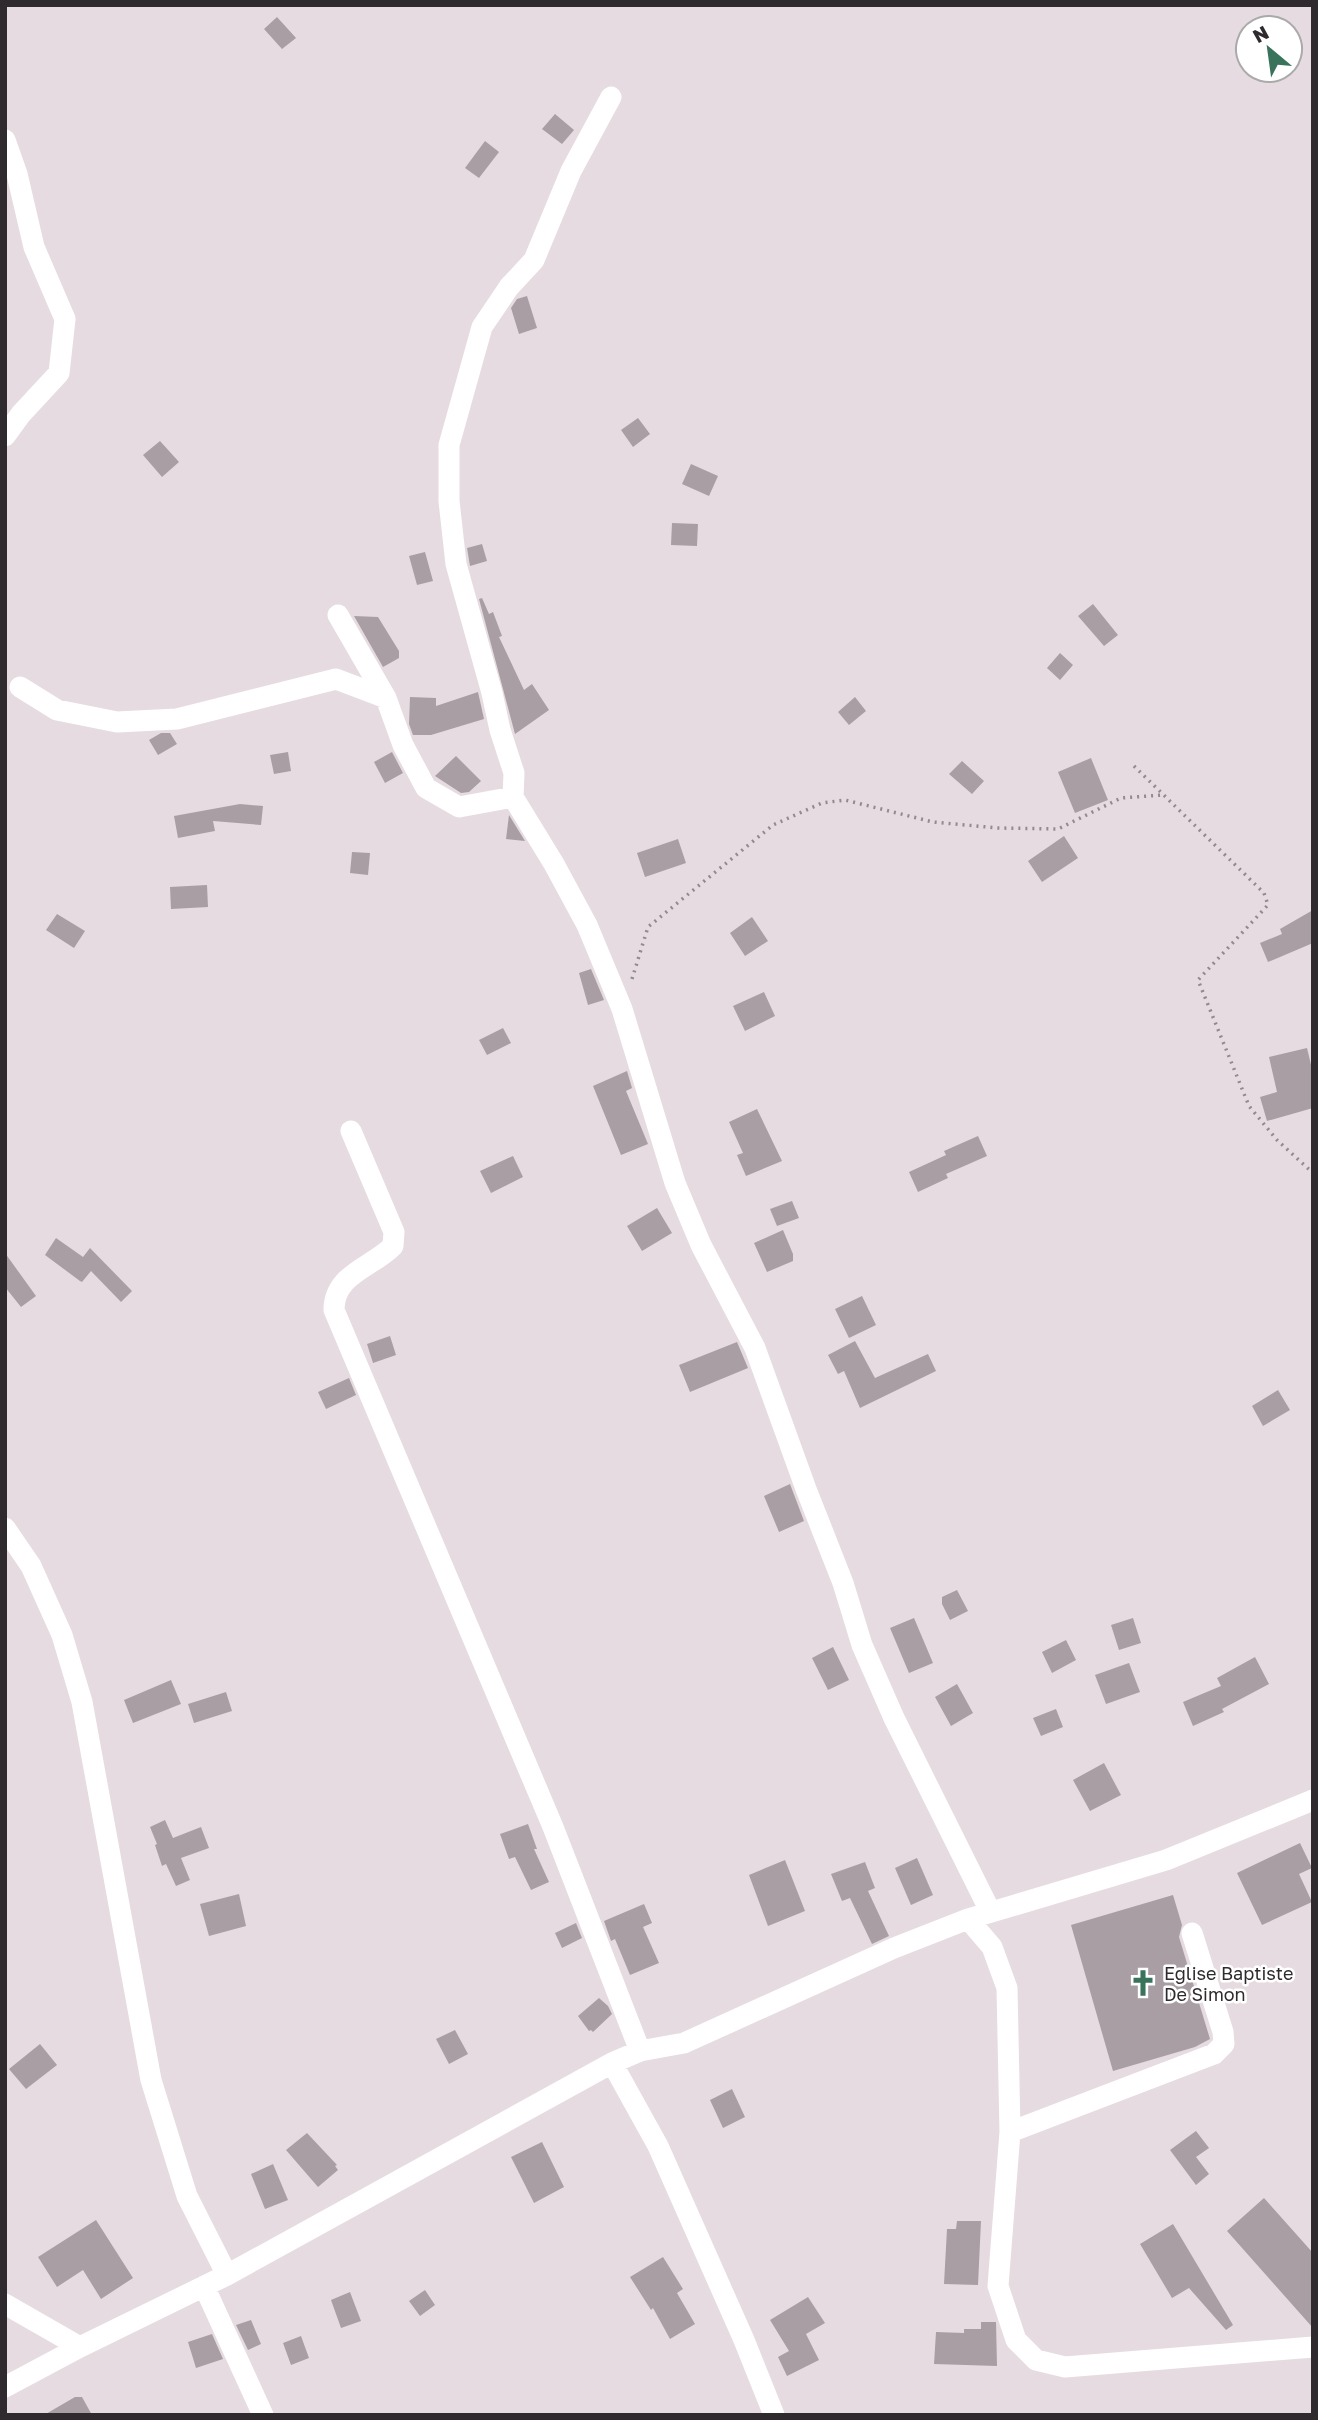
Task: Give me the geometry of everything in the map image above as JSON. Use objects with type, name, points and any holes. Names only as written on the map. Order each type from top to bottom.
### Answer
[{"type":"street","points":[[611,97],[571,171],[534,260],[509,287],[482,327],[449,445],[449,501],[456,564],[514,773],[513,797],[587,925],[622,1009],[675,1183],[701,1245],[755,1348],[843,1583],[862,1645],[894,1718],[990,1911]]},
{"type":"street","points":[[5,140],[17,174],[34,247],[65,319],[59,373],[5,436]]},
{"type":"street","points":[[338,615],[386,698],[403,745],[426,788],[459,807],[513,797]]},
{"type":"street","points":[[20,687],[57,710],[117,722],[177,719],[336,679],[386,698]]},
{"type":"street","points":[[351,1131],[394,1232],[393,1246],[383,1256],[343,1281],[334,1296],[334,1310],[552,1826],[640,2051]]},
{"type":"street","points":[[5,1528],[31,1566],[62,1635],[82,1702],[152,2080],[187,2196],[227,2275]]},
{"type":"street","points":[[5,2387],[227,2275],[612,2063],[640,2051],[684,2043],[894,1948],[968,1919],[1166,1860],[1313,1800]]},
{"type":"street","points":[[968,1919],[992,1947],[1007,1988],[1010,2132],[999,2286],[1016,2340],[1036,2360],[1065,2367],[1313,2347]]},
{"type":"street","points":[[1010,2132],[1214,2054],[1224,2044],[1223,2032],[1192,1933]]},
{"type":"street","points":[[612,2063],[658,2146],[744,2340],[774,2415]]},
{"type":"street","points":[[204,2286],[263,2415]]},
{"type":"street","points":[[5,2304],[80,2347]]},
{"type":"path","points":[[1134,766],[1264,893],[1268,905],[1198,980],[1249,1106],[1277,1140],[1313,1173]]},
{"type":"path","points":[[622,1009],[649,927],[773,825],[822,803],[845,800],[933,822],[998,828],[1058,829],[1121,798],[1163,795]]},
{"type":"building","points":[[277,17],[296,38],[282,49],[264,29]]},
{"type":"building","points":[[555,114],[574,130],[562,144],[542,129]]},
{"type":"building","points":[[485,141],[499,152],[479,178],[465,168]]},
{"type":"building","points":[[527,296],[537,328],[519,334],[511,308],[517,299]]},
{"type":"building","points":[[638,418],[650,434],[633,447],[621,430]]},
{"type":"building","points":[[160,441],[179,462],[162,477],[143,455]]},
{"type":"building","points":[[691,464],[718,476],[709,496],[682,484]]},
{"type":"building","points":[[672,523],[698,524],[697,546],[671,545]]},
{"type":"building","points":[[482,544],[487,561],[470,566],[467,548]]},
{"type":"building","points":[[425,552],[433,581],[417,585],[409,556]]},
{"type":"building","points":[[482,598],[489,614],[493,612],[502,636],[499,637],[524,690],[532,684],[549,710],[515,734],[479,599]]},
{"type":"building","points":[[1093,604],[1118,635],[1104,646],[1078,616]]},
{"type":"building","points":[[354,616],[378,617],[399,651],[399,658],[383,667]]},
{"type":"building","points":[[1060,653],[1073,665],[1060,680],[1047,668]]},
{"type":"building","points":[[478,692],[484,719],[431,735],[413,735],[409,724],[410,697],[436,698],[436,706]]},
{"type":"building","points":[[855,697],[866,711],[849,725],[838,712]]},
{"type":"building","points":[[161,733],[170,733],[177,744],[158,755],[149,740]]},
{"type":"building","points":[[288,752],[291,771],[274,774],[270,755]]},
{"type":"building","points":[[392,752],[403,773],[385,783],[374,762]]},
{"type":"building","points":[[456,756],[481,781],[469,792],[461,793],[435,776]]},
{"type":"building","points":[[1091,758],[1108,800],[1075,813],[1058,772]]},
{"type":"building","points":[[962,761],[984,781],[972,794],[949,774]]},
{"type":"building","points":[[240,804],[263,806],[261,825],[213,821],[215,831],[178,838],[174,816]]},
{"type":"building","points":[[509,815],[525,841],[506,839]]},
{"type":"building","points":[[1064,836],[1078,858],[1042,882],[1028,861]]},
{"type":"building","points":[[678,839],[686,863],[645,877],[637,853]]},
{"type":"building","points":[[352,852],[370,853],[368,875],[350,873]]},
{"type":"building","points":[[207,885],[208,907],[171,909],[170,887]]},
{"type":"building","points":[[1313,910],[1313,943],[1268,962],[1260,943],[1282,934],[1280,929]]},
{"type":"building","points":[[57,914],[85,931],[74,948],[46,930]]},
{"type":"building","points":[[752,917],[768,941],[745,956],[730,933]]},
{"type":"building","points":[[591,969],[604,1000],[588,1005],[579,973]]},
{"type":"building","points":[[764,992],[775,1016],[745,1031],[733,1006]]},
{"type":"building","points":[[503,1028],[511,1043],[487,1055],[479,1040]]},
{"type":"building","points":[[1307,1048],[1313,1073],[1313,1108],[1267,1121],[1260,1097],[1277,1092],[1269,1057]]},
{"type":"building","points":[[627,1071],[632,1088],[626,1091],[648,1144],[621,1155],[593,1086]]},
{"type":"building","points":[[757,1109],[782,1161],[746,1176],[737,1155],[743,1153],[729,1122]]},
{"type":"building","points":[[978,1136],[987,1156],[946,1174],[948,1178],[918,1192],[909,1172],[946,1155],[944,1151]]},
{"type":"building","points":[[513,1156],[523,1177],[491,1193],[480,1171]]},
{"type":"building","points":[[792,1201],[799,1218],[777,1226],[770,1209]]},
{"type":"building","points":[[657,1208],[672,1233],[642,1251],[627,1226]]},
{"type":"building","points":[[783,1230],[793,1254],[793,1261],[767,1272],[754,1243]]},
{"type":"building","points":[[56,1238],[83,1257],[90,1248],[132,1291],[121,1302],[91,1271],[80,1281],[45,1255]]},
{"type":"building","points":[[5,1253],[36,1296],[21,1307],[5,1287]]},
{"type":"building","points":[[862,1296],[876,1325],[849,1338],[835,1309]]},
{"type":"building","points":[[390,1336],[396,1355],[373,1363],[367,1344]]},
{"type":"building","points":[[855,1341],[875,1378],[928,1354],[936,1371],[860,1408],[844,1371],[838,1374],[828,1355]]},
{"type":"building","points":[[737,1342],[748,1368],[690,1392],[679,1365]]},
{"type":"building","points":[[349,1378],[356,1395],[326,1409],[318,1392]]},
{"type":"building","points":[[1278,1390],[1290,1410],[1263,1426],[1252,1406]]},
{"type":"building","points":[[790,1484],[804,1521],[779,1532],[764,1496]]},
{"type":"building","points":[[957,1590],[968,1611],[950,1620],[942,1604],[942,1597]]},
{"type":"building","points":[[914,1618],[933,1663],[909,1673],[890,1628]]},
{"type":"building","points":[[1133,1618],[1141,1643],[1119,1650],[1111,1625]]},
{"type":"building","points":[[1066,1640],[1076,1660],[1052,1673],[1042,1652]]},
{"type":"building","points":[[833,1647],[849,1680],[828,1690],[812,1658]]},
{"type":"building","points":[[1255,1657],[1269,1684],[1222,1709],[1224,1712],[1193,1726],[1183,1702],[1221,1686],[1217,1678]]},
{"type":"building","points":[[1129,1663],[1140,1692],[1106,1704],[1095,1675]]},
{"type":"building","points":[[171,1680],[181,1704],[133,1723],[124,1700]]},
{"type":"building","points":[[957,1684],[973,1713],[951,1726],[935,1697]]},
{"type":"building","points":[[226,1692],[232,1711],[194,1723],[188,1704]]},
{"type":"building","points":[[1056,1709],[1063,1727],[1041,1736],[1033,1718]]},
{"type":"building","points":[[1104,1763],[1121,1795],[1090,1811],[1073,1780]]},
{"type":"building","points":[[165,1820],[173,1838],[201,1827],[209,1848],[181,1858],[190,1880],[176,1886],[166,1864],[162,1866],[150,1827]]},
{"type":"building","points":[[528,1824],[537,1849],[534,1849],[549,1882],[531,1890],[515,1857],[509,1859],[500,1834]]},
{"type":"building","points":[[1300,1843],[1312,1868],[1299,1874],[1312,1902],[1262,1925],[1237,1873]]},
{"type":"building","points":[[917,1858],[933,1895],[911,1905],[895,1868]]},
{"type":"building","points":[[785,1860],[805,1911],[768,1926],[749,1875]]},
{"type":"building","points":[[865,1862],[875,1888],[868,1891],[889,1936],[872,1944],[850,1898],[842,1901],[831,1874]]},
{"type":"building","points":[[239,1894],[246,1926],[209,1936],[200,1904]]},
{"type":"building","name":"Eglise Baptiste De Simon","points":[[1173,1895],[1182,1925],[1179,1937],[1210,2039],[1195,2047],[1113,2071],[1071,1925]]},
{"type":"building","points":[[644,1904],[652,1923],[643,1927],[659,1963],[630,1975],[615,1939],[611,1941],[604,1921]]},
{"type":"building","points":[[576,1923],[582,1938],[562,1948],[555,1933]]},
{"type":"building","points":[[599,1998],[612,2014],[593,2032],[589,2031],[578,2016]]},
{"type":"building","points":[[455,2030],[468,2054],[449,2064],[436,2039]]},
{"type":"building","points":[[40,2044],[57,2065],[26,2089],[9,2069]]},
{"type":"building","points":[[732,2089],[745,2117],[723,2128],[710,2100]]},
{"type":"building","points":[[1196,2131],[1209,2148],[1196,2157],[1209,2174],[1196,2185],[1170,2150]]},
{"type":"building","points":[[307,2133],[337,2165],[335,2166],[338,2170],[318,2187],[286,2150]]},
{"type":"building","points":[[542,2142],[564,2187],[534,2203],[511,2157]]},
{"type":"building","points":[[273,2164],[288,2200],[265,2209],[251,2174]]},
{"type":"building","points":[[1264,2198],[1313,2253],[1313,2328],[1227,2231]]},
{"type":"building","points":[[96,2220],[133,2278],[101,2299],[83,2270],[57,2287],[38,2257]]},
{"type":"building","points":[[957,2221],[981,2221],[978,2285],[944,2284],[947,2229],[956,2229]]},
{"type":"building","points":[[1173,2224],[1233,2325],[1226,2330],[1189,2288],[1172,2298],[1140,2244]]},
{"type":"building","points":[[663,2257],[683,2289],[677,2293],[695,2324],[670,2339],[653,2308],[651,2310],[630,2277]]},
{"type":"building","points":[[425,2290],[435,2305],[420,2316],[409,2301]]},
{"type":"building","points":[[350,2292],[361,2321],[341,2328],[331,2300]]},
{"type":"building","points":[[808,2297],[825,2323],[806,2334],[819,2360],[787,2376],[778,2357],[789,2351],[770,2320]]},
{"type":"building","points":[[251,2320],[261,2344],[248,2350],[236,2325]]},
{"type":"building","points":[[981,2322],[996,2322],[997,2366],[934,2364],[936,2332],[964,2333],[964,2329],[981,2329]]},
{"type":"building","points":[[212,2334],[223,2359],[196,2368],[188,2342]]},
{"type":"building","points":[[301,2336],[309,2358],[291,2365],[283,2343]]},
{"type":"building","points":[[75,2397],[82,2397],[92,2415],[44,2415]]},
{"type":"place","name":"Eglise Baptiste De Simon","points":[[1143,1983]]}]
